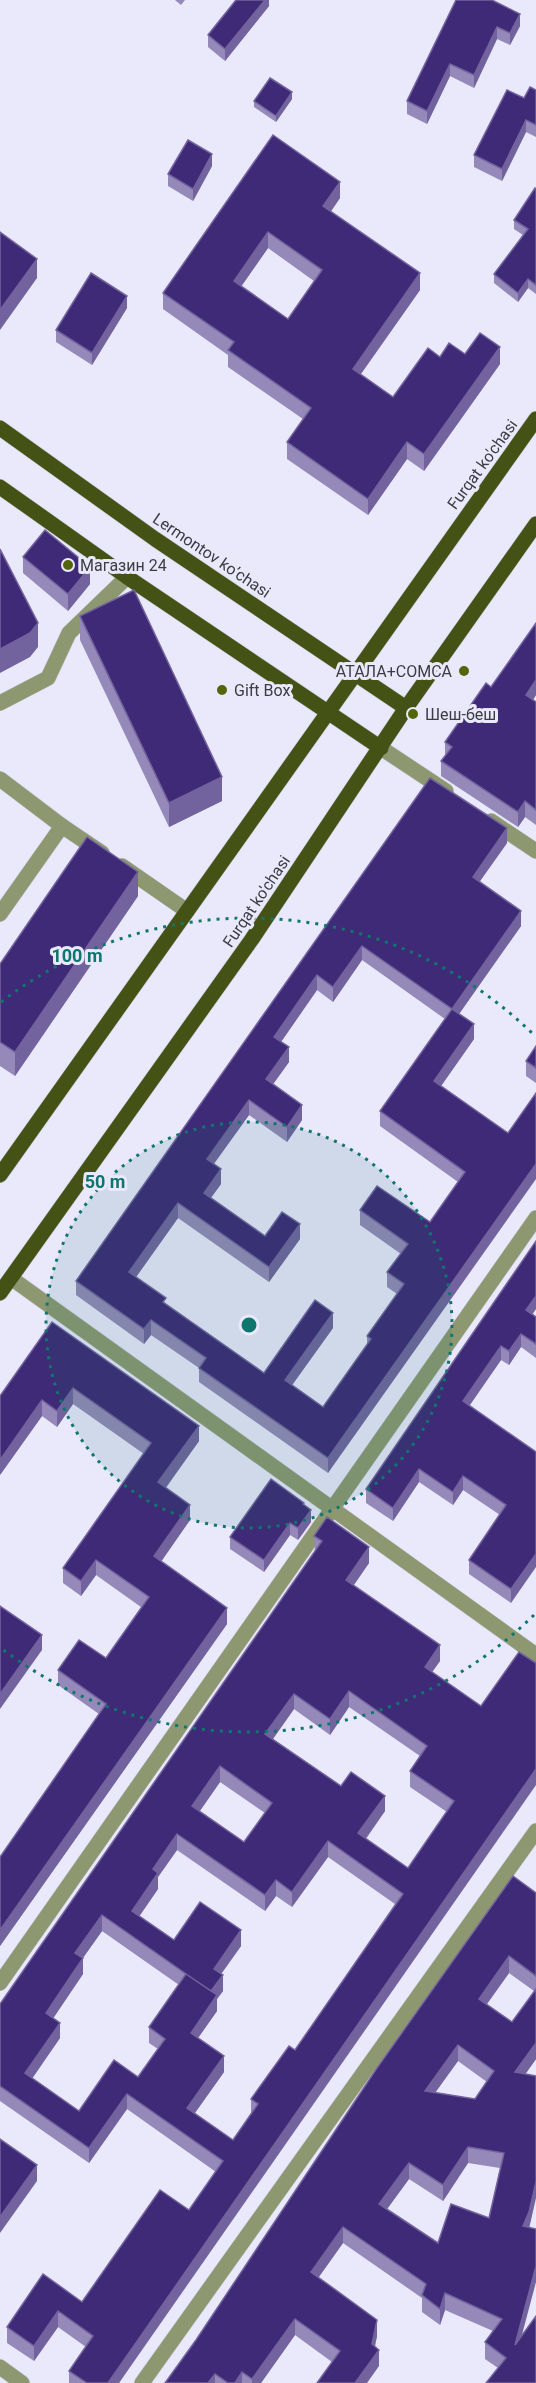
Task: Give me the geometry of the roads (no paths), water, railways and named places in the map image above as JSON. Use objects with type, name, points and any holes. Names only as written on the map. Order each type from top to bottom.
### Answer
[{"type":"main road","name":"Furqat ko'chasi","points":[[0,1175],[5,1157],[187,911],[536,419]]},
{"type":"main road","name":"Lermontov ko’chasi","points":[[0,428],[155,538],[406,708]]},
{"type":"main road","points":[[0,487],[127,577],[381,748]]},
{"type":"main road","name":"Furqat ko'chasi","points":[[0,1293],[252,939],[406,708],[536,524]]},
{"type":"street","points":[[0,703],[48,678],[69,633],[127,577]]},
{"type":"street","points":[[381,748],[458,800]]},
{"type":"street","points":[[0,779],[62,826],[187,911]]},
{"type":"street","points":[[478,812],[536,851]]},
{"type":"street","points":[[0,914],[62,826]]},
{"type":"street","points":[[0,1983],[536,1218]]},
{"type":"street","points":[[10,1278],[334,1508],[536,1655]]},
{"type":"street","points":[[142,2383],[536,1831]]},
{"type":"street","points":[[0,2367],[22,2383]]},
{"type":"place","name":"Магазин 24","points":[[68,565]]},
{"type":"place","name":"АТАЛА+СОМСА","points":[[464,671]]},
{"type":"place","name":"Gift Box","points":[[222,690]]},
{"type":"place","name":"Шеш-беш","points":[[413,714]]}]
